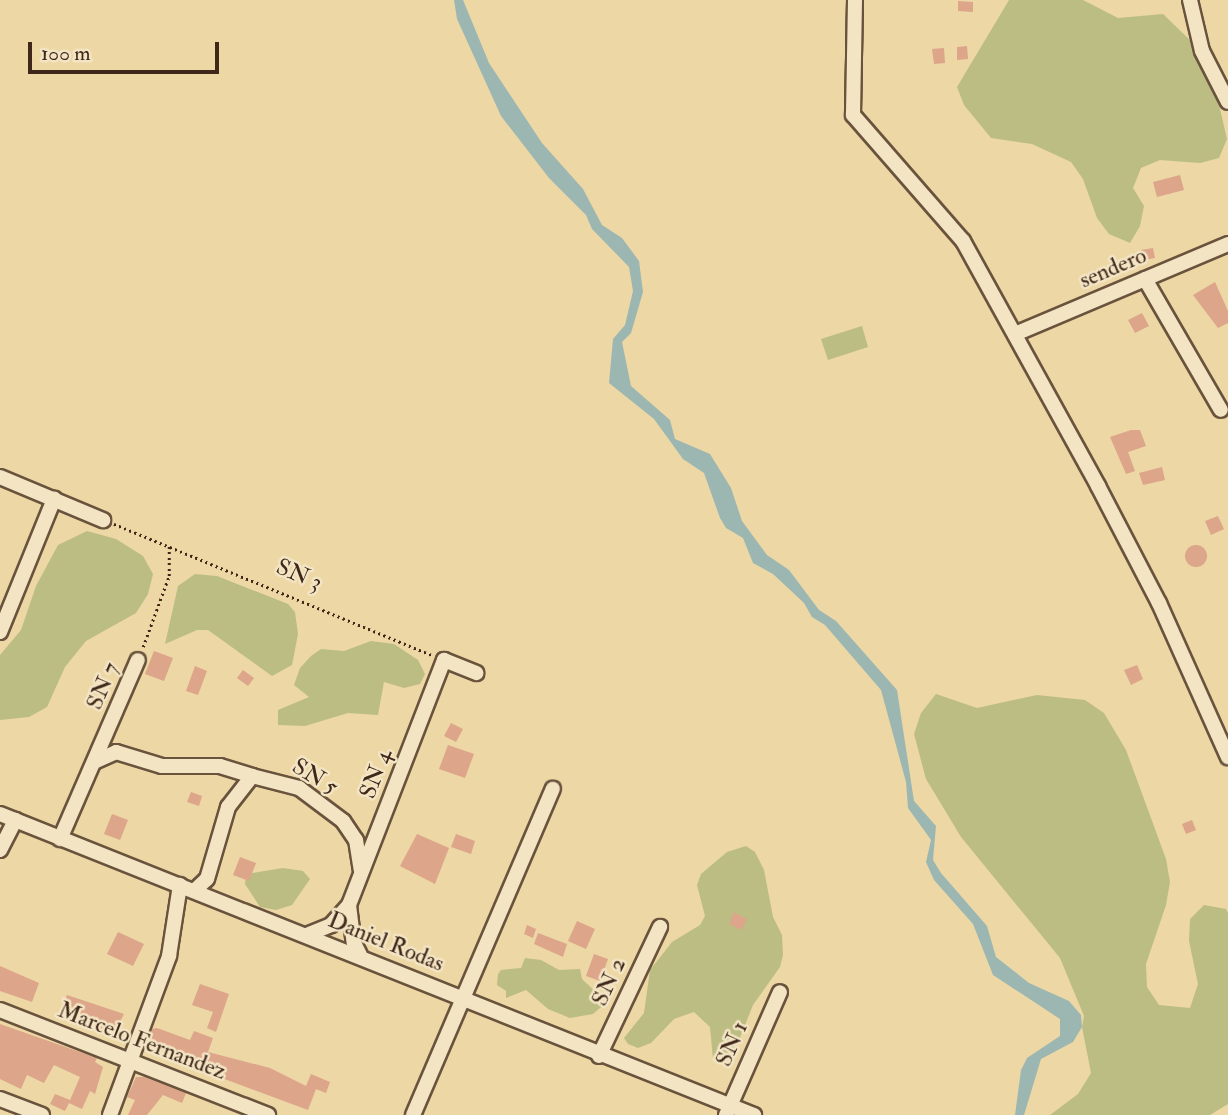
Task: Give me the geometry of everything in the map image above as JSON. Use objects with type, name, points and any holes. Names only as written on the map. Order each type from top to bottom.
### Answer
[{"type":"street","points":[[855,0],[853,115],[963,242],[1158,603],[1228,757]]},
{"type":"street","points":[[1190,0],[1202,51],[1228,102]]},
{"type":"street","name":"sendero","points":[[1015,334],[1228,244]]},
{"type":"street","points":[[1144,279],[1221,410]]},
{"type":"street","points":[[0,477],[103,520]]},
{"type":"street","points":[[0,632],[54,499]]},
{"type":"street","name":"SN 7","points":[[60,839],[138,660]]},
{"type":"street","points":[[444,660],[477,673]]},
{"type":"street","name":"SN 4","points":[[309,934],[331,925],[349,905],[444,660]]},
{"type":"street","name":"SN 5","points":[[96,761],[116,752],[162,766],[220,766],[299,788],[343,821],[356,840],[362,874]]},
{"type":"street","points":[[195,890],[209,872],[228,807],[252,776]]},
{"type":"street","points":[[414,1115],[553,789]]},
{"type":"street","name":"Daniel Rodas","points":[[0,814],[309,934],[728,1110],[754,1115]]},
{"type":"street","points":[[0,850],[15,820]]},
{"type":"street","points":[[110,1115],[169,956],[180,885]]},
{"type":"street","points":[[349,905],[354,943],[360,955]]},
{"type":"street","name":"SN 2","points":[[599,1056],[660,927]]},
{"type":"street","name":"SN 1","points":[[728,1110],[780,992]]},
{"type":"street","name":"Marcelo Fernandez","points":[[0,1010],[268,1115]]},
{"type":"street","points":[[0,1099],[42,1115]]},
{"type":"path","name":"SN 3","points":[[103,520],[444,660]]},
{"type":"path","name":"SN 7","points":[[138,660],[169,576],[169,546]]},
{"type":"green space","points":[[1009,0],[1083,0],[1118,18],[1163,14],[1195,45],[1217,96],[1227,139],[1219,158],[1200,163],[1160,160],[1141,168],[1133,188],[1144,206],[1140,226],[1130,243],[1109,234],[1097,218],[1083,179],[1071,162],[1032,144],[991,138],[964,105],[957,87]]},
{"type":"green space","points":[[862,326],[868,347],[828,360],[821,339]]},
{"type":"green space","points":[[87,531],[116,539],[143,556],[153,574],[148,594],[136,613],[86,641],[65,667],[47,707],[29,717],[0,720],[0,655],[21,630],[36,586],[58,545]]},
{"type":"green space","points":[[195,574],[217,576],[288,604],[295,612],[298,634],[292,665],[272,676],[208,630],[197,630],[165,644],[178,586]]},
{"type":"green space","points":[[371,641],[394,644],[418,660],[425,674],[420,684],[404,688],[384,682],[378,715],[348,713],[305,726],[278,725],[278,710],[309,697],[294,685],[300,668],[311,656],[321,649],[344,651]]},
{"type":"green space","points":[[936,694],[977,708],[1037,695],[1085,700],[1104,713],[1126,750],[1166,859],[1170,882],[1166,905],[1146,964],[1147,987],[1159,1005],[1190,1008],[1198,984],[1189,941],[1190,919],[1204,905],[1226,909],[1228,913],[1228,1104],[1210,1115],[1050,1115],[1078,1094],[1091,1073],[1082,1027],[1084,1016],[1060,958],[961,837],[926,779],[914,734],[921,713]]},
{"type":"green space","points":[[746,846],[755,852],[764,870],[773,917],[782,935],[783,955],[780,967],[753,1005],[737,1045],[723,1061],[713,1059],[710,1027],[694,1012],[674,1019],[651,1043],[638,1048],[628,1044],[624,1038],[644,1013],[650,970],[672,942],[700,925],[705,916],[697,885],[701,874],[727,852]]},
{"type":"green space","points":[[283,868],[303,871],[310,879],[292,905],[276,910],[260,907],[245,884],[246,874]]},
{"type":"green space","points":[[525,958],[541,960],[559,970],[580,969],[582,979],[602,998],[601,1007],[593,1014],[570,1018],[548,1009],[526,990],[506,998],[506,991],[497,985],[498,974],[501,970],[521,968]]},
{"type":"water","points":[[454,0],[463,0],[489,63],[542,143],[583,189],[602,225],[622,238],[639,261],[643,292],[631,333],[622,342],[631,386],[670,420],[675,439],[710,454],[731,488],[742,521],[767,555],[789,570],[819,610],[836,621],[897,690],[914,801],[936,826],[933,860],[987,926],[996,957],[1029,983],[1069,1001],[1081,1015],[1082,1027],[1073,1042],[1041,1059],[1024,1115],[1015,1115],[1021,1070],[1027,1058],[1060,1036],[1060,1019],[993,975],[973,924],[934,880],[926,862],[931,840],[908,808],[906,782],[881,690],[825,625],[812,617],[804,603],[773,574],[753,563],[743,538],[726,528],[720,518],[704,473],[683,459],[654,419],[609,383],[613,339],[625,325],[633,291],[629,267],[592,229],[586,215],[549,178],[501,116],[457,19]]},
{"type":"building","points":[[958,1],[973,2],[973,12],[958,11]]},
{"type":"building","points":[[967,46],[968,59],[957,60],[957,47]]},
{"type":"building","points":[[944,48],[945,63],[934,64],[932,49]]},
{"type":"building","points":[[1180,175],[1184,190],[1157,197],[1153,182]]},
{"type":"building","points":[[1153,248],[1155,258],[1143,260],[1141,250]]},
{"type":"building","points":[[1215,282],[1228,311],[1228,323],[1218,328],[1193,295]]},
{"type":"building","points":[[1142,313],[1149,326],[1135,333],[1128,320]]},
{"type":"building","points":[[1140,430],[1146,446],[1128,452],[1135,471],[1126,474],[1110,437]]},
{"type":"building","points":[[1162,467],[1165,480],[1143,485],[1139,473]]},
{"type":"building","points":[[1218,516],[1224,529],[1211,535],[1205,521]]},
{"type":"building","points":[[1196,545],[1204,548],[1207,556],[1204,564],[1196,567],[1188,564],[1185,556],[1188,548]]},
{"type":"building","points":[[154,651],[173,658],[164,681],[145,674]]},
{"type":"building","points":[[1137,665],[1143,679],[1131,685],[1124,670]]},
{"type":"building","points":[[195,666],[207,671],[198,695],[186,691]]},
{"type":"building","points":[[243,670],[254,678],[248,686],[237,678]]},
{"type":"building","points":[[451,723],[463,729],[456,742],[444,736]]},
{"type":"building","points":[[448,745],[474,754],[465,778],[439,769]]},
{"type":"building","points":[[191,792],[202,796],[199,806],[187,802]]},
{"type":"building","points":[[112,814],[128,820],[120,840],[104,834]]},
{"type":"building","points":[[1192,820],[1196,830],[1186,834],[1182,824]]},
{"type":"building","points":[[417,834],[449,848],[435,884],[400,866]]},
{"type":"building","points":[[456,834],[475,841],[471,854],[451,847]]},
{"type":"building","points":[[240,857],[256,863],[249,881],[233,875]]},
{"type":"building","points":[[734,912],[747,919],[742,930],[729,924]]},
{"type":"building","points":[[577,921],[595,929],[586,949],[568,941]]},
{"type":"building","points":[[527,925],[536,929],[533,938],[524,934]]},
{"type":"building","points":[[118,932],[144,944],[133,966],[107,954]]},
{"type":"building","points":[[538,933],[567,944],[563,957],[534,944]]},
{"type":"building","points":[[594,954],[608,959],[600,981],[586,976]]},
{"type":"building","points":[[0,966],[39,983],[32,1002],[0,991]]},
{"type":"building","points":[[200,984],[229,994],[216,1032],[207,1028],[213,1012],[192,1005]]},
{"type":"building","points":[[67,995],[124,1014],[117,1028],[110,1025],[107,1031],[83,1021],[80,1014],[63,1006]]},
{"type":"building","points":[[0,1024],[97,1058],[95,1062],[103,1067],[95,1094],[90,1091],[82,1109],[69,1103],[65,1111],[50,1104],[55,1094],[70,1100],[80,1077],[54,1065],[44,1083],[27,1075],[21,1089],[0,1079]]},
{"type":"building","points":[[157,1028],[190,1040],[194,1031],[213,1038],[208,1052],[270,1068],[306,1086],[311,1074],[330,1082],[326,1093],[316,1089],[308,1110],[187,1065],[189,1061],[147,1044],[152,1029]]},
{"type":"building","points":[[136,1077],[144,1077],[186,1093],[182,1103],[163,1095],[147,1115],[128,1115],[135,1100],[127,1097]]}]
